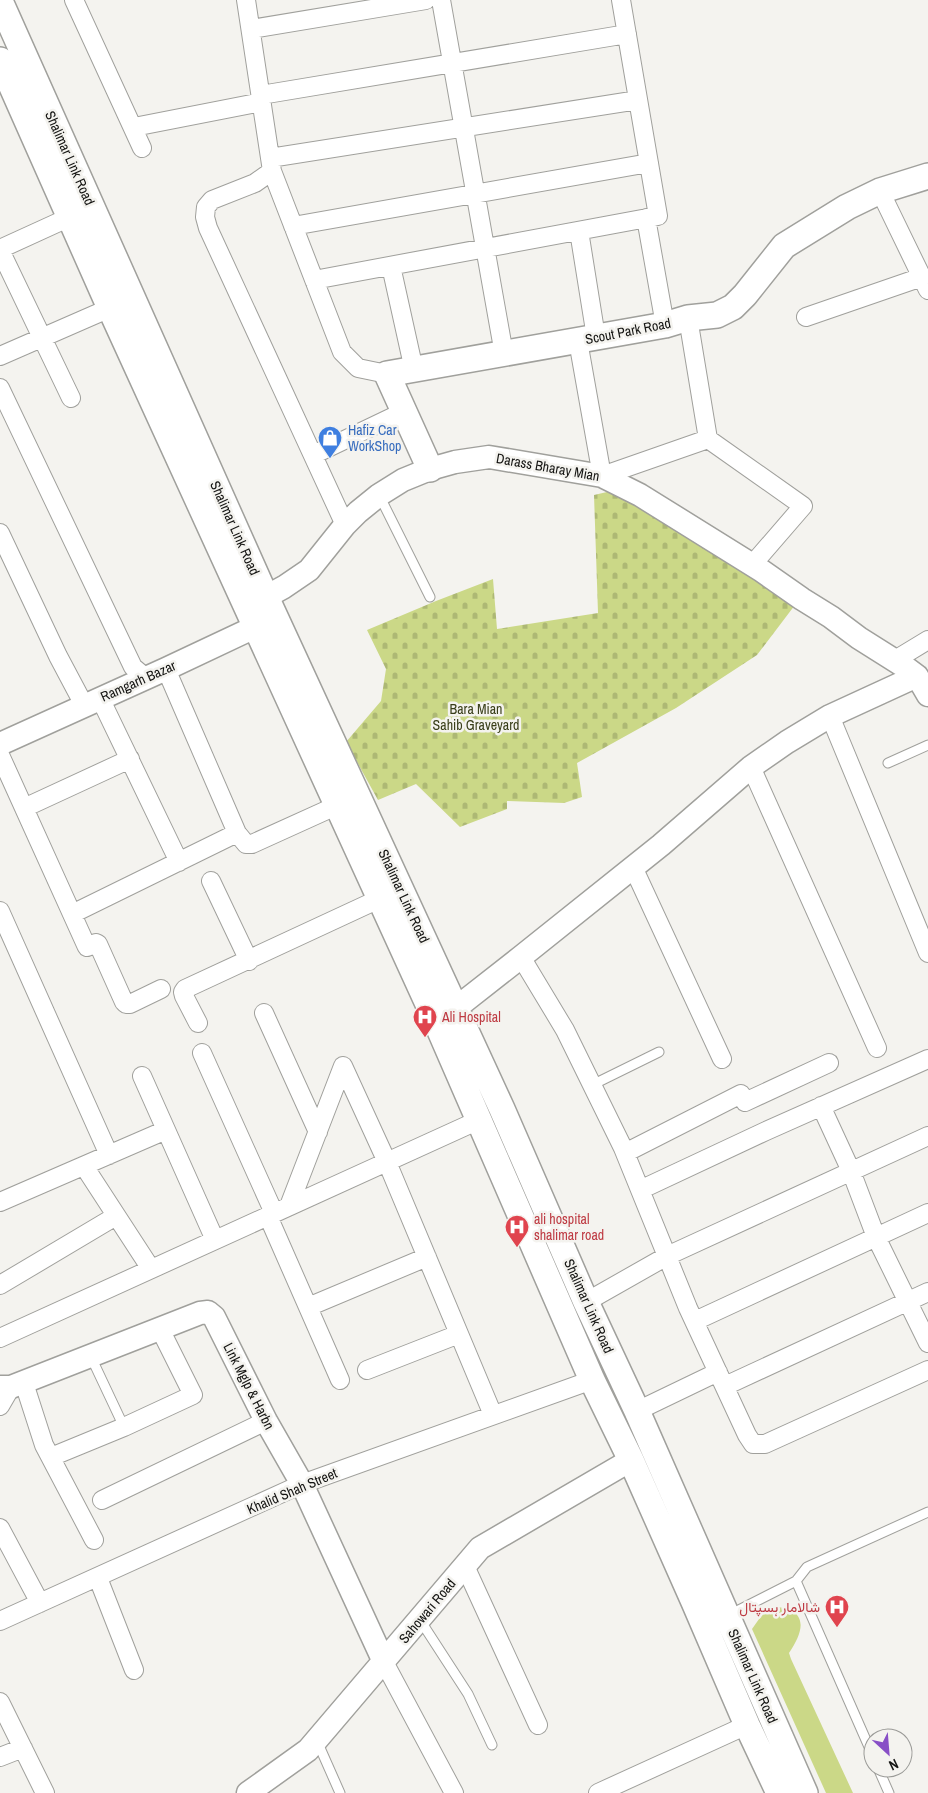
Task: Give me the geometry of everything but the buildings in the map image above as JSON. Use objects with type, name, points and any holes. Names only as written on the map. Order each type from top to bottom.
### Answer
[{"type":"main road","name":"Shalimar Link Road","points":[[0,0],[261,612],[338,806],[379,899],[502,1109],[805,1793]]},
{"type":"main road","name":"Shalimar Link Road","points":[[0,60],[110,308],[261,612],[445,1013],[479,1120],[592,1380],[631,1460],[779,1793]]},
{"type":"main road","name":"Scout Park Road","points":[[387,374],[717,315],[733,307],[745,295],[784,246],[847,206],[880,191],[928,176]]},
{"type":"main road","points":[[387,374],[430,469]]},
{"type":"main road","points":[[694,1602],[717,1592]]},
{"type":"street","points":[[74,0],[142,148]]},
{"type":"street","points":[[246,0],[271,165],[293,226],[342,352],[358,368],[387,374]]},
{"type":"street","points":[[251,28],[426,0]]},
{"type":"street","points":[[441,0],[504,354]]},
{"type":"street","points":[[314,280],[658,216],[621,0]]},
{"type":"street","points":[[134,127],[261,99],[452,63],[627,34]]},
{"type":"street","points":[[345,525],[208,228],[205,217],[206,207],[212,200],[255,183],[271,165],[464,128],[638,100]]},
{"type":"street","points":[[293,226],[649,163]]},
{"type":"street","points":[[806,317],[925,283],[880,191]]},
{"type":"street","points":[[70,217],[0,249],[71,398]]},
{"type":"street","points":[[646,218],[708,439],[803,506],[752,565]]},
{"type":"street","points":[[579,231],[587,339],[602,476],[708,439]]},
{"type":"street","points":[[392,266],[414,370]]},
{"type":"street","points":[[0,356],[110,308]]},
{"type":"street","points":[[0,388],[132,667],[156,674],[237,834],[246,844],[252,844],[338,806]]},
{"type":"street","points":[[313,455],[405,411]]},
{"type":"street","name":"Darass Bharay Mian","points":[[261,612],[284,588],[309,570],[345,525],[379,495],[403,480],[430,469],[455,462],[489,457],[602,476],[640,495],[832,617],[859,638],[914,674]]},
{"type":"street","points":[[0,533],[58,656],[92,702],[130,759],[179,862]]},
{"type":"street","name":"Ramgarh Bazar","points":[[0,744],[156,674],[261,612]]},
{"type":"street","points":[[445,1013],[521,958],[752,767],[787,742],[830,716],[914,674],[928,640]]},
{"type":"street","points":[[830,716],[928,953]]},
{"type":"street","points":[[0,755],[87,947],[98,944],[126,1004],[161,989]]},
{"type":"street","points":[[24,808],[130,759]]},
{"type":"street","points":[[752,767],[877,1048]]},
{"type":"street","points":[[72,914],[237,834]]},
{"type":"street","points":[[633,866],[722,1059]]},
{"type":"street","points":[[210,881],[249,961]]},
{"type":"street","points":[[198,1023],[183,992],[379,899]]},
{"type":"street","points":[[0,911],[108,1155]]},
{"type":"street","points":[[521,958],[565,1030],[625,1153],[694,1321],[753,1444],[765,1444],[928,1370]]},
{"type":"street","points":[[264,1012],[318,1132]]},
{"type":"street","points":[[202,1052],[277,1212],[308,1307],[340,1380]]},
{"type":"street","points":[[640,1190],[821,1106],[928,1059]]},
{"type":"street","points":[[625,1153],[741,1094],[745,1102],[829,1063]]},
{"type":"street","points":[[277,1212],[318,1132],[343,1066],[387,1162],[493,1415]]},
{"type":"street","points":[[142,1076],[215,1240]]},
{"type":"street","points":[[821,1106],[851,1171],[876,1237],[928,1344]]},
{"type":"street","points":[[0,1338],[479,1120]]},
{"type":"street","points":[[0,1202],[166,1130]]},
{"type":"street","points":[[586,1302],[667,1256],[928,1136]]},
{"type":"street","points":[[84,1166],[151,1269]]},
{"type":"street","points":[[694,1321],[928,1213]]},
{"type":"street","points":[[0,1285],[116,1216]]},
{"type":"street","points":[[308,1307],[427,1257]]},
{"type":"street","points":[[637,1412],[722,1379],[928,1292]]},
{"type":"street","name":"Link Mglp & Harbn","points":[[12,1386],[208,1312],[214,1317],[266,1421],[302,1484],[384,1662]]},
{"type":"street","points":[[51,1458],[193,1395],[160,1329]]},
{"type":"street","points":[[367,1370],[459,1334]]},
{"type":"street","name":"Khalid Shah Street","points":[[0,1621],[302,1484],[592,1380]]},
{"type":"street","points":[[0,1406],[12,1386]]},
{"type":"street","points":[[12,1386],[94,1540]]},
{"type":"street","points":[[102,1500],[266,1421]]},
{"type":"street","name":"Sahowari Road","points":[[252,1792],[308,1750],[480,1548],[631,1460]]},
{"type":"street","points":[[0,1528],[40,1603]]},
{"type":"street","points":[[465,1566],[538,1725]]},
{"type":"street","points":[[98,1578],[134,1670]]},
{"type":"street","points":[[384,1662],[454,1793]]},
{"type":"street","points":[[0,1702],[45,1793]]},
{"type":"street","points":[[598,1793],[747,1724]]},
{"type":"street","points":[[0,1756],[23,1748]]},
{"type":"lane","points":[[379,495],[430,597]]},
{"type":"lane","points":[[888,763],[928,745]]},
{"type":"lane","points":[[592,1085],[659,1052]]},
{"type":"lane","points":[[91,1356],[124,1427]]},
{"type":"lane","points":[[727,1616],[796,1581],[807,1567],[928,1512]]},
{"type":"lane","points":[[796,1581],[863,1733]]},
{"type":"lane","points":[[420,1620],[468,1694],[492,1745]]},
{"type":"lane","points":[[317,1740],[340,1793]]},
{"type":"lane","points":[[882,1778],[889,1793]]},
{"type":"green space","name":"Bara Mian Sahib Graveyard","points":[[607,492],[630,498],[798,601],[757,655],[676,708],[577,763],[582,797],[564,803],[507,801],[507,809],[460,827],[416,784],[378,800],[346,742],[381,701],[386,669],[367,630],[493,579],[497,629],[598,613],[594,495]]},
{"type":"green space","points":[[776,1607],[794,1612],[799,1617],[800,1630],[789,1653],[853,1793],[826,1793],[752,1629],[764,1612]]},
{"type":"place","name":"Hafiz Car WorkShop","points":[[330,459]]},
{"type":"place","name":"Ali Hospital","points":[[425,1038]]},
{"type":"place","name":"ali hospital shalimar road","points":[[517,1248]]},
{"type":"place","name":"شالامار ہسپتال","points":[[837,1628]]}]
